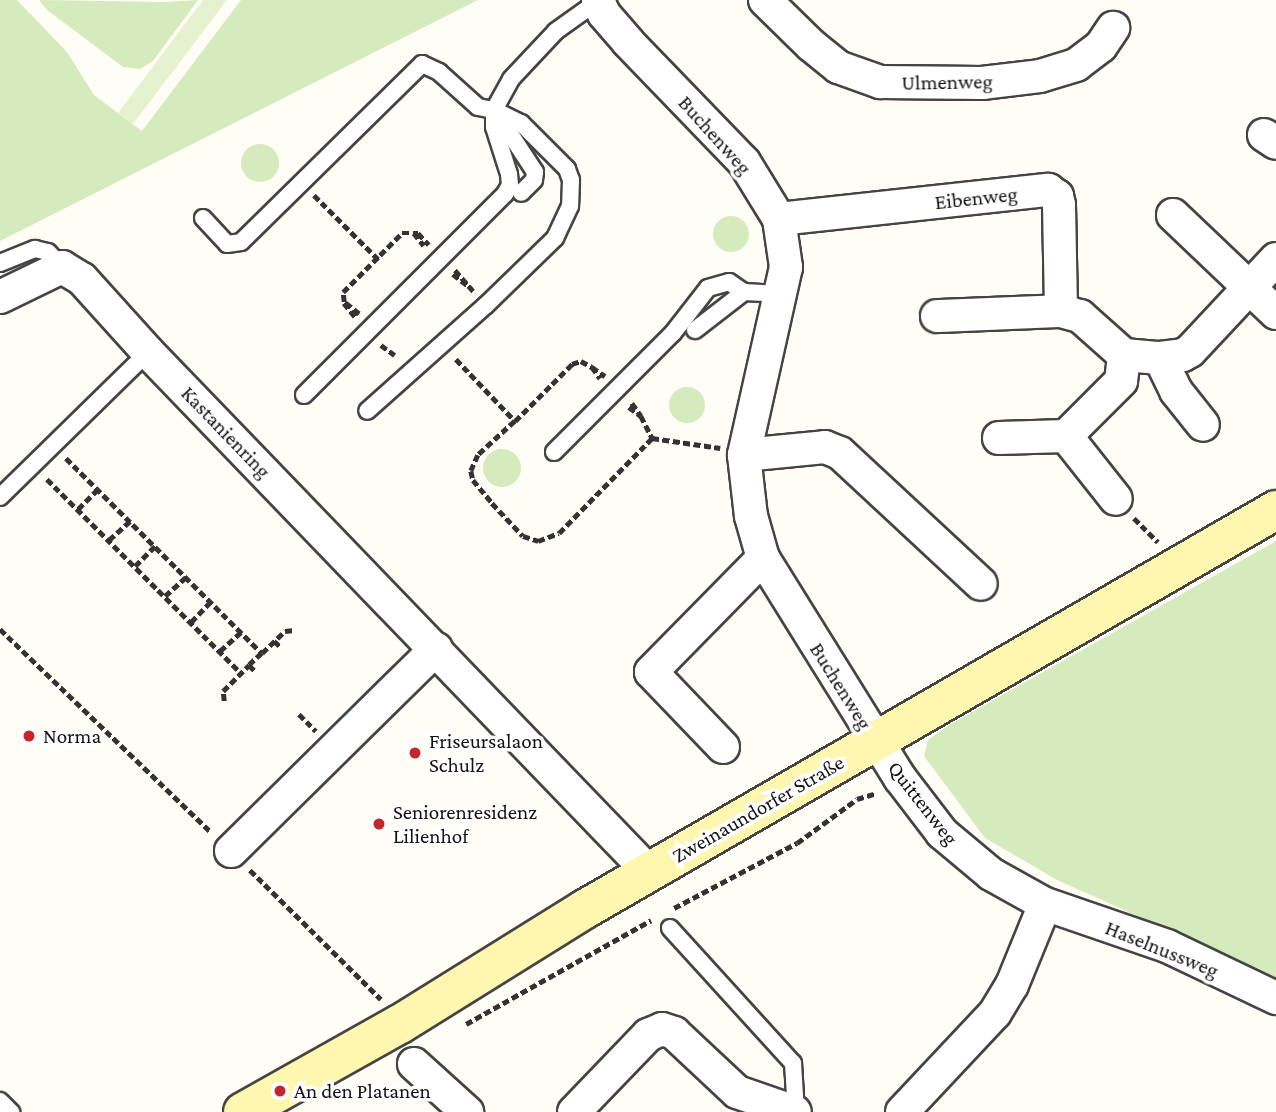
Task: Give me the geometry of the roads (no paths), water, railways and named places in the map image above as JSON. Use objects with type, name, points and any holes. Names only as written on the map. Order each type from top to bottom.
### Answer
[{"type":"street","name":"Buchenweg","points":[[598,0],[604,14],[628,42],[744,162],[779,219],[786,267],[744,455],[747,496],[763,558],[876,742]]},
{"type":"street","name":"Ulmenweg","points":[[784,6],[829,60],[858,76],[880,82],[934,85],[1040,76],[1076,65],[1101,46],[1113,28]]},
{"type":"street","name":"Eibenweg","points":[[779,219],[1048,190],[1057,196],[1059,205],[1061,311]]},
{"type":"street","points":[[1174,215],[1276,313]]},
{"type":"street","points":[[937,316],[1061,311],[1080,316],[1124,355],[1160,358],[1183,355],[1190,351],[1276,259]]},
{"type":"street","points":[[0,297],[62,268]]},
{"type":"street","name":"Kastanienring","points":[[62,268],[82,279],[148,352],[649,872]]},
{"type":"street","points":[[999,438],[1066,436],[1121,381],[1124,355]]},
{"type":"street","points":[[1160,358],[1176,391],[1203,425]]},
{"type":"street","points":[[1066,436],[1116,499]]},
{"type":"street","points":[[744,455],[825,447],[840,453],[981,584]]},
{"type":"street","name":"Zweinaundorfer Straße","points":[[243,1112],[400,1024],[649,872],[1276,510]]},
{"type":"street","points":[[723,747],[651,671],[763,558]]},
{"type":"street","points":[[231,851],[436,649]]},
{"type":"street","name":"Quittenweg","points":[[876,742],[921,808],[950,841],[991,874],[1045,904]]},
{"type":"street","points":[[914,1108],[995,1013],[1012,985],[1045,904]]},
{"type":"street","name":"Haselnussweg","points":[[1045,904],[1167,946],[1276,998]]},
{"type":"street","points":[[575,1112],[648,1035],[662,1029],[674,1033],[737,1092],[795,1112]]},
{"type":"street","points":[[414,1064],[467,1112]]},
{"type":"lane","points":[[304,395],[505,194],[510,185],[509,174],[494,127],[494,110],[512,79],[547,41],[598,0]]},
{"type":"lane","points":[[203,218],[227,244],[235,244],[302,183],[422,64],[430,65],[478,107],[494,110],[521,123],[567,169],[571,180],[570,206],[555,237],[486,305],[367,411]]},
{"type":"lane","points":[[494,110],[535,173],[534,180],[521,193]]},
{"type":"lane","points":[[0,263],[35,249],[48,251],[62,268]]},
{"type":"lane","points":[[554,452],[673,333],[708,288],[729,282],[744,292],[780,294]]},
{"type":"lane","points":[[695,330],[744,292]]},
{"type":"lane","points":[[0,497],[148,352]]},
{"type":"lane","points":[[665,922],[793,1063],[795,1112]]},
{"type":"lane","points":[[0,1101],[11,1112]]},
{"type":"place","name":"Norma","points":[[29,736]]},
{"type":"place","name":"Friseursalaon Schulz","points":[[415,753]]},
{"type":"place","name":"Seniorenresidenz Lilienhof","points":[[379,824]]},
{"type":"place","name":"An den Platanen","points":[[280,1091]]}]
